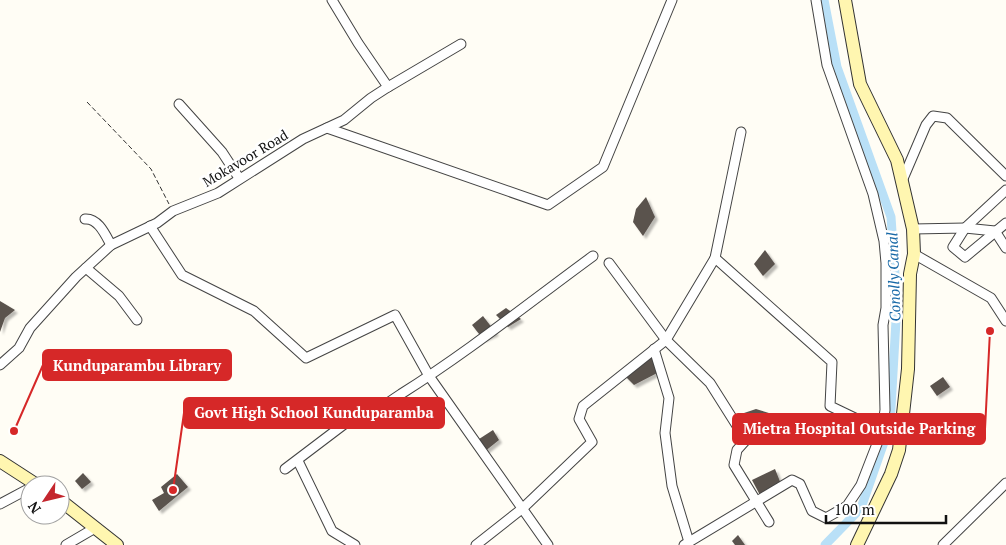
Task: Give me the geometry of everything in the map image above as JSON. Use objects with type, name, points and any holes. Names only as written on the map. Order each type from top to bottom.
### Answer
[{"type":"main road","points":[[845,0],[860,84],[897,160],[913,229],[914,254],[910,274],[910,328],[901,434],[891,474],[856,545]]},
{"type":"main road","points":[[0,461],[21,475]]},
{"type":"main road","points":[[70,508],[116,545]]},
{"type":"street","points":[[332,0],[388,87]]},
{"type":"street","points":[[327,128],[548,205],[603,167],[672,0]]},
{"type":"street","points":[[654,349],[669,398],[665,433],[672,486],[686,544],[757,503],[792,480],[800,484],[812,511],[826,518],[847,506],[861,485],[882,431],[885,410],[883,325],[886,308],[884,241],[868,179],[827,65],[816,0]]},
{"type":"street","name":"Mokavoor Road","points":[[0,365],[19,348],[30,328],[86,268],[111,245],[150,226],[173,211],[218,193],[303,140],[344,120],[371,98],[461,44]]},
{"type":"street","points":[[179,104],[222,152],[240,178]]},
{"type":"street","points":[[902,181],[926,124],[933,116],[947,118],[1006,176]]},
{"type":"street","points":[[476,545],[523,508],[592,442],[579,420],[582,406],[666,340],[715,258],[741,132]]},
{"type":"street","points":[[1006,190],[965,228],[953,246],[965,257],[1006,222]]},
{"type":"street","points":[[85,219],[92,220],[99,226],[111,245]]},
{"type":"street","points":[[150,226],[182,275],[254,311],[306,358],[395,315],[429,376],[548,545]]},
{"type":"street","points":[[913,229],[965,228],[995,231]]},
{"type":"street","points":[[995,231],[1006,248]]},
{"type":"street","points":[[914,254],[991,298],[1006,321]]},
{"type":"street","points":[[285,469],[351,419],[360,419],[375,411],[429,376],[593,256]]},
{"type":"street","points":[[715,258],[832,362],[830,406],[882,431],[901,434]]},
{"type":"street","points":[[609,263],[666,340],[710,384],[746,440],[736,450],[734,465],[769,522]]},
{"type":"street","points":[[86,268],[119,296],[137,320]]},
{"type":"street","points":[[344,412],[351,419]]},
{"type":"street","points":[[298,461],[332,531],[355,545]]},
{"type":"street","points":[[943,545],[1006,483]]},
{"type":"street","points":[[0,504],[20,493]]},
{"type":"street","points":[[66,545],[95,528]]},
{"type":"path","points":[[87,102],[151,169],[173,211]]},
{"type":"building","points":[[646,197],[655,217],[643,236],[633,222],[636,209]]},
{"type":"building","points":[[765,250],[775,264],[763,276],[754,264]]},
{"type":"building","points":[[0,301],[15,310],[5,318],[0,332]]},
{"type":"building","points":[[506,308],[521,319],[508,327],[496,315]]},
{"type":"building","points":[[483,316],[496,333],[483,339],[472,325]]},
{"type":"building","points":[[649,353],[661,371],[634,385],[622,373]]},
{"type":"building","points":[[943,377],[950,387],[937,396],[930,386]]},
{"type":"building","points":[[756,409],[772,414],[749,431],[738,415]]},
{"type":"building","points":[[493,430],[499,440],[484,452],[476,441]]},
{"type":"building","points":[[775,469],[781,484],[761,497],[752,480]]},
{"type":"building","points":[[83,473],[91,482],[82,489],[75,481]]},
{"type":"building","points":[[177,474],[188,487],[159,511],[152,500],[164,493],[161,487]]},
{"type":"building","points":[[738,535],[745,545],[735,545],[732,541]]},
{"type":"waterway","name":"Conolly Canal","points":[[824,0],[837,67],[891,217],[897,303],[890,425],[861,508],[825,545]]},
{"type":"place","name":"Mietra Hospital Outside Parking","points":[[990,331]]},
{"type":"place","name":"Kunduparambu Library","points":[[14,431]]},
{"type":"place","name":"Govt High School Kunduparamba","points":[[173,490]]}]
